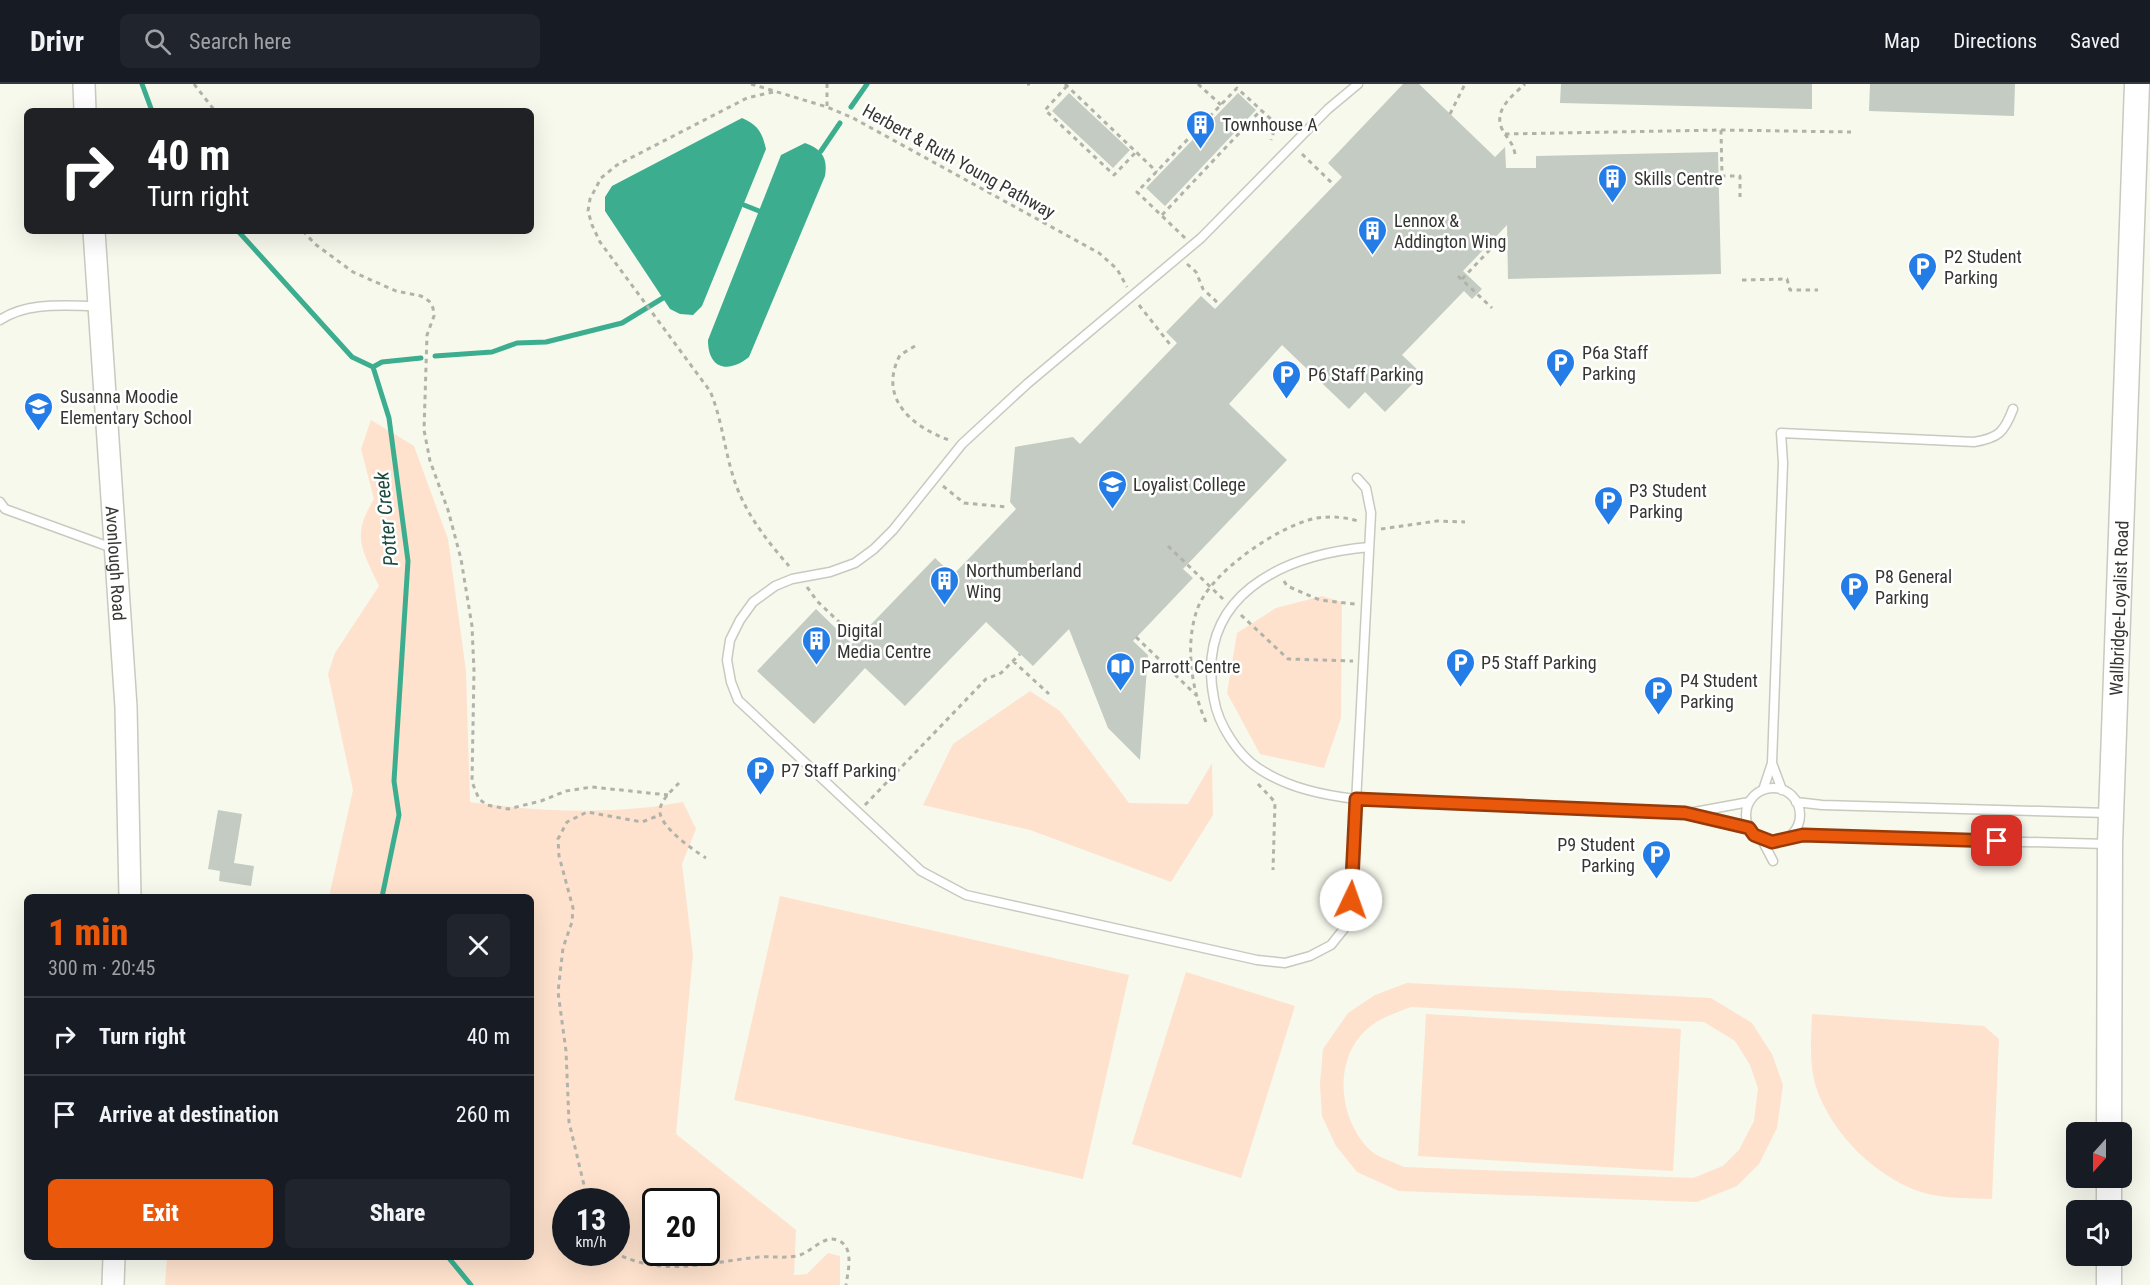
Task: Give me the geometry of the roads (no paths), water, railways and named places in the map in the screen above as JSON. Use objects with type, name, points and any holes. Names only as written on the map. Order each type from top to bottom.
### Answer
[{"type":"main road","name":"Wallbridge-Loyalist Road","points":[[2109,1122],[2110,844],[2138,84]]},
{"type":"main road","points":[[2109,1266],[2109,1285]]},
{"type":"street","points":[[84,84],[85,108]]},
{"type":"street","name":"Avonlough Road","points":[[94,234],[126,707],[130,894]]},
{"type":"street","points":[[113,1285],[114,1260]]},
{"type":"lane","points":[[1357,478],[1366,488],[1370,499],[1370,525],[1351,900],[1347,924],[1331,945],[1310,956],[1285,963],[1257,960],[966,894],[921,871],[738,700],[731,682],[727,660],[730,640],[740,620],[753,602],[775,586],[798,577],[830,572],[855,563],[893,530],[962,444],[1132,295],[1193,246],[1294,147],[1329,109],[1358,84]]},
{"type":"lane","points":[[0,320],[11,313],[34,306],[99,306]]},
{"type":"lane","points":[[1685,813],[1749,802],[1763,790],[1772,763],[1783,463],[1781,433],[1974,442],[1993,439],[2004,429],[2013,409]]},
{"type":"lane","points":[[0,501],[5,509],[115,549]]},
{"type":"lane","points":[[1369,547],[1310,557],[1279,570],[1247,589],[1231,606],[1215,633],[1211,661],[1211,687],[1217,715],[1234,742],[1258,769],[1290,785],[1313,792],[1356,799],[1685,813],[1749,828]]},
{"type":"lane","points":[[1772,763],[1782,790],[1796,802],[1822,806],[2111,813]]},
{"type":"lane","points":[[1763,790],[1782,790]]},
{"type":"lane","points":[[1749,802],[1746,819],[1749,828],[1762,840],[1773,861],[1800,820],[1796,802]]},
{"type":"lane","points":[[1762,840],[1786,838],[2110,844]]},
{"type":"waterway","name":"Potter Creek","points":[[142,84],[151,108]]},
{"type":"waterway","points":[[851,107],[867,84]]},
{"type":"waterway","points":[[821,151],[840,123]]},
{"type":"waterway","points":[[744,205],[759,211]]},
{"type":"waterway","name":"Potter Creek","points":[[241,234],[352,357],[373,367],[389,418],[408,561],[394,781],[399,815],[383,894]]},
{"type":"waterway","points":[[435,356],[492,352],[517,343],[546,342],[622,323],[663,298]]},
{"type":"waterway","points":[[373,367],[382,362],[421,358]]},
{"type":"waterway","name":"Potter Creek","points":[[450,1260],[471,1285]]},
{"type":"place","name":"Townhouse A","points":[[1201,150]]},
{"type":"place","name":"Skills Centre","points":[[1613,204]]},
{"type":"place","name":"Lennox & Addington Wing","points":[[1373,256]]},
{"type":"place","name":"P2 Student Parking","points":[[1923,292]]},
{"type":"place","name":"P6a Staff Parking","points":[[1561,388]]},
{"type":"place","name":"P6 Staff Parking","points":[[1287,400]]},
{"type":"place","name":"Susanna Moodie Elementary School","points":[[39,432]]},
{"type":"place","name":"Loyalist College","points":[[1112,510]]},
{"type":"place","name":"P3 Student Parking","points":[[1608,526]]},
{"type":"place","name":"Northumberland Wing","points":[[945,606]]},
{"type":"place","name":"P8 General Parking","points":[[1854,612]]},
{"type":"place","name":"Digital Media Centre","points":[[816,666]]},
{"type":"place","name":"P5 Staff Parking","points":[[1460,688]]},
{"type":"place","name":"Parrott Centre","points":[[1120,692]]},
{"type":"place","name":"P4 Student Parking","points":[[1659,716]]},
{"type":"place","name":"P7 Staff Parking","points":[[760,796]]},
{"type":"place","name":"P9 Student Parking","points":[[1656,880]]}]
